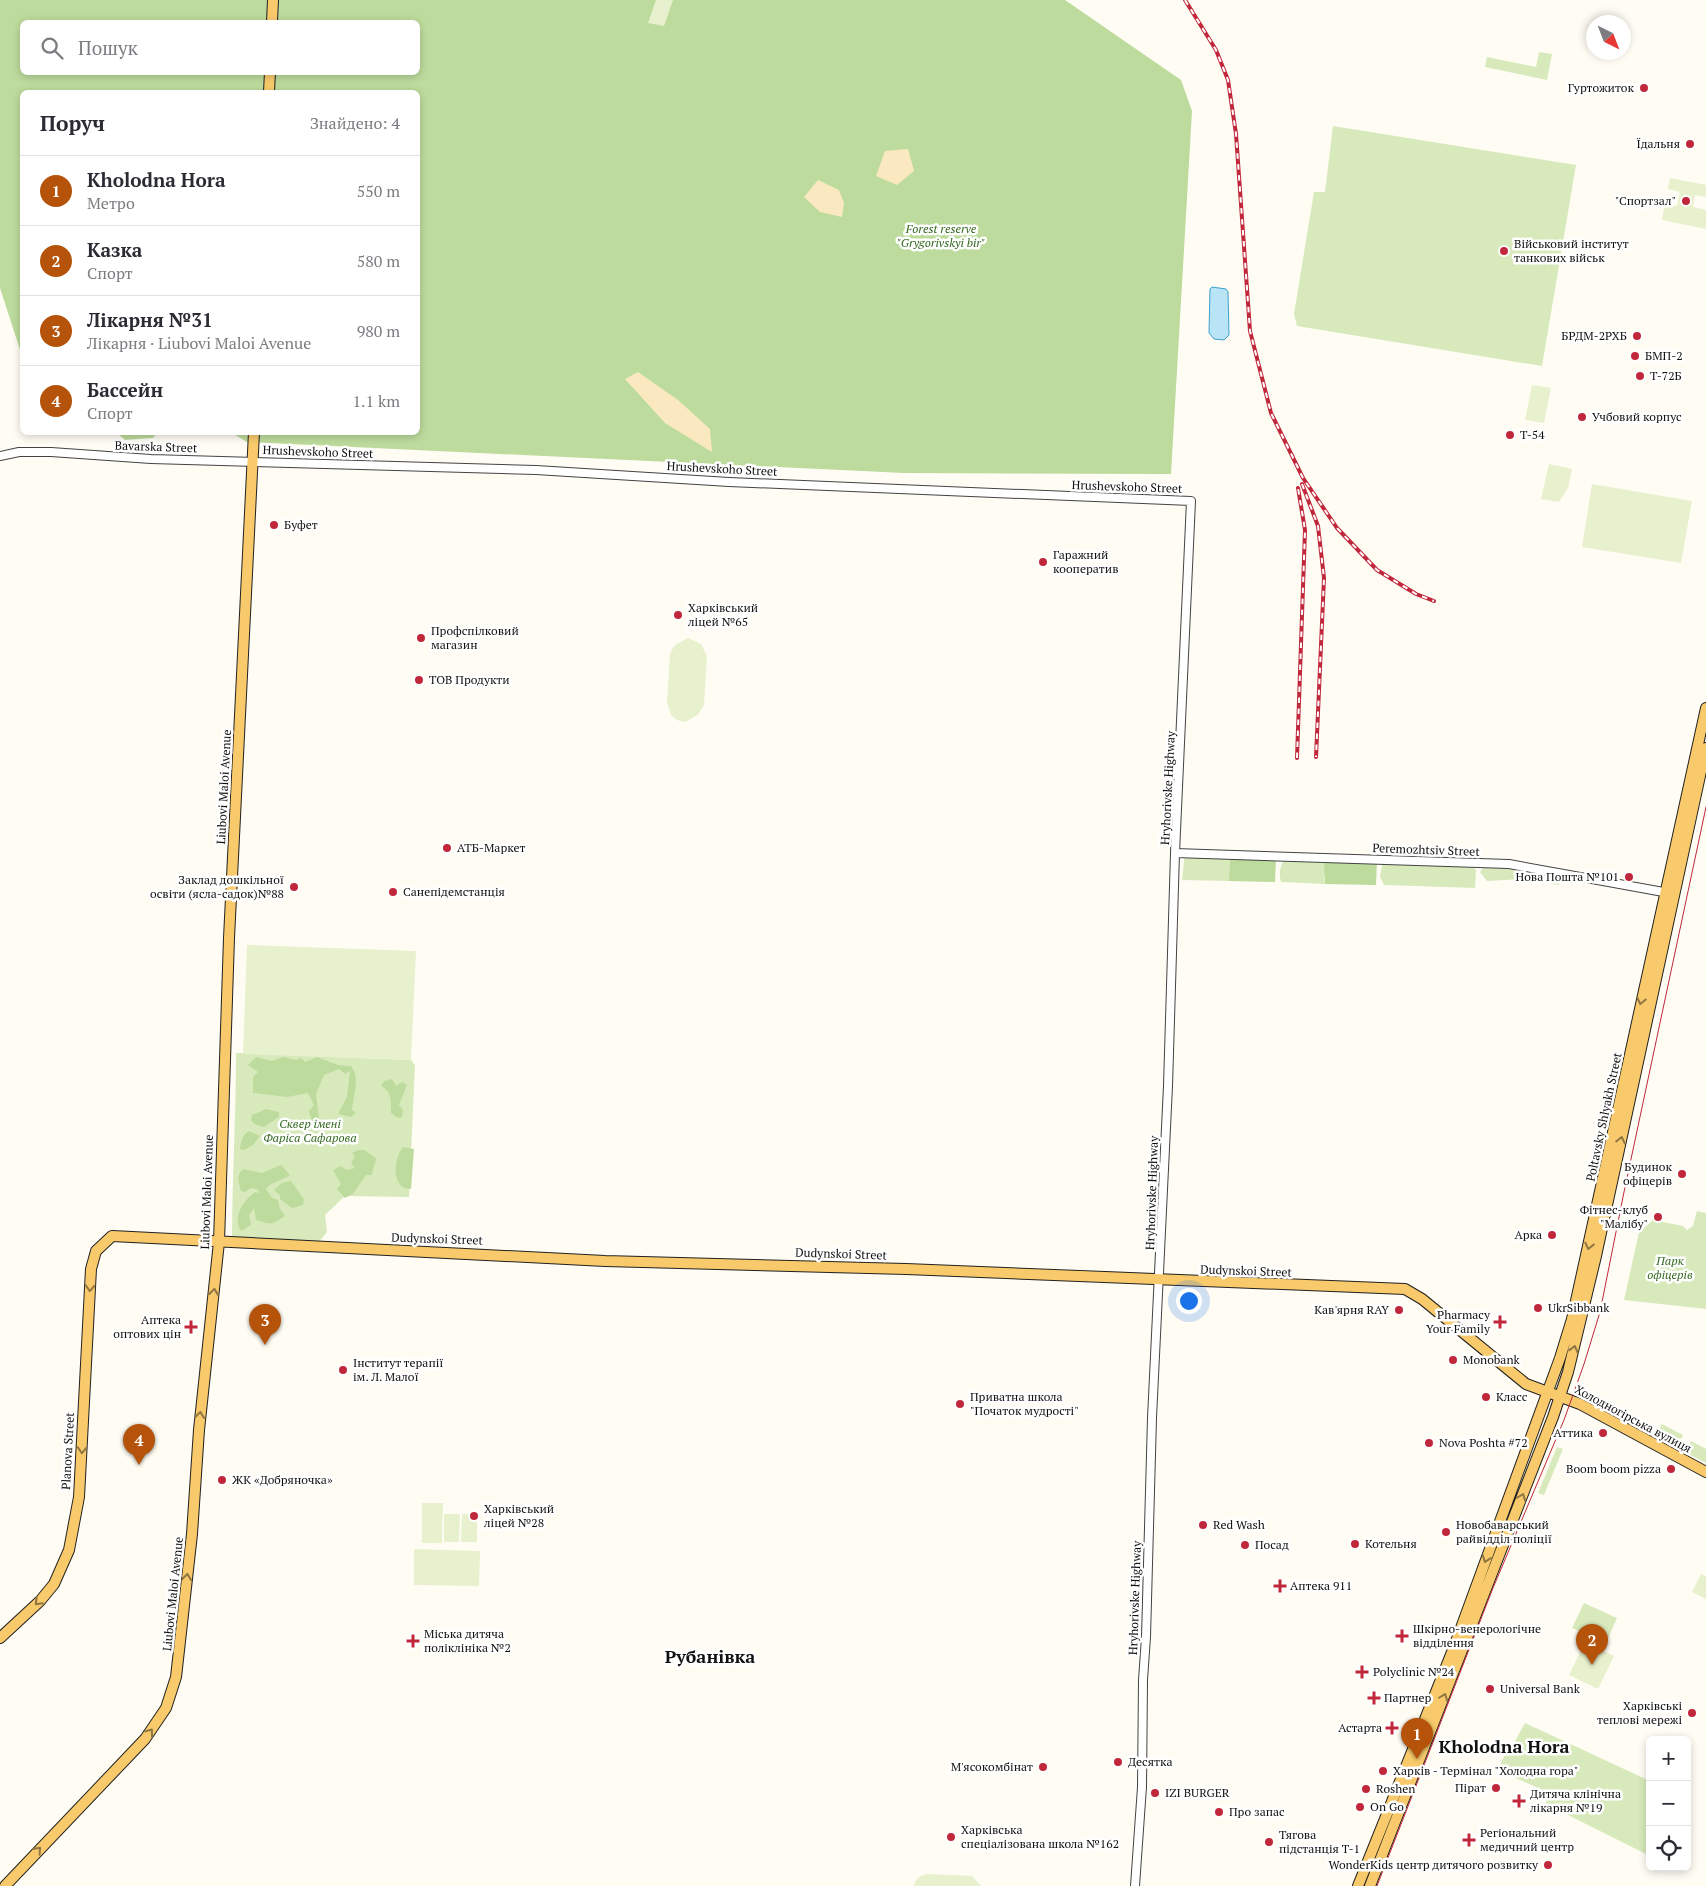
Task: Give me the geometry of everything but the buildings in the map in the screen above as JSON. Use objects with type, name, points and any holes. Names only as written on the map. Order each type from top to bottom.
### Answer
[{"type":"main road","points":[[272,20],[273,0]]},
{"type":"main road","points":[[269,90],[270,75]]},
{"type":"main road","name":"Liubovi Maloi Avenue","points":[[5,1886],[63,1823],[139,1746],[160,1719],[172,1693],[178,1667],[192,1534],[199,1430],[219,1242],[229,938],[254,435]]},
{"type":"main road","name":"Poltavsky Shlyakh Street","points":[[1370,1886],[1560,1396],[1596,1256],[1706,708]]},
{"type":"main road","name":"Poltavsky Shlyakh Street","points":[[1358,1886],[1454,1647],[1560,1358],[1574,1310],[1669,893],[1706,748]]},
{"type":"main road","name":"Dudynskoi Street","points":[[103,1242],[112,1236],[121,1235],[219,1242],[424,1250],[605,1261],[906,1269],[1159,1281],[1405,1289],[1422,1298],[1526,1384],[1547,1392]]},
{"type":"main road","name":"Planova Street","points":[[0,1638],[40,1601],[49,1590],[64,1565],[69,1550],[78,1497],[91,1269],[96,1251],[103,1242]]},
{"type":"main road","name":"Холодногірська вулиця","points":[[1547,1392],[1580,1404],[1706,1472]]},
{"type":"main road","points":[[1377,1836],[1388,1840]]},
{"type":"main road","points":[[1372,1850],[1382,1854]]},
{"type":"street","name":"Bavarska Street","points":[[0,456],[19,452],[51,452],[151,459],[252,461]]},
{"type":"street","name":"Hrushevskoho Street","points":[[252,461],[536,470],[729,482],[1191,501]]},
{"type":"street","name":"Hryhorivske Highway","points":[[1135,1886],[1143,1775],[1143,1680],[1146,1637],[1152,1418],[1191,501]]},
{"type":"street","name":"Peremozhtsiv Street","points":[[1176,853],[1509,864],[1669,893]]},
{"type":"green space","name":"Forest reserve \"Grygorivskyi bir\"","points":[[0,0],[1065,0],[1181,80],[1192,111],[1171,474],[904,473],[247,442],[235,435],[420,435],[420,90],[20,90],[20,350],[0,288]]},
{"type":"green space","points":[[656,0],[673,0],[664,26],[648,23]]},
{"type":"green space","points":[[1539,52],[1552,54],[1547,80],[1485,67],[1487,57],[1536,67]]},
{"type":"green space","points":[[1333,126],[1576,165],[1542,366],[1297,326],[1294,314],[1314,192],[1325,192]]},
{"type":"green space","name":"\"Спортзал\"","points":[[1670,178],[1706,185],[1706,197],[1695,195],[1693,207],[1706,210],[1706,229],[1662,220],[1665,204],[1677,206],[1680,192],[1668,189]]},
{"type":"green space","points":[[1532,385],[1551,388],[1544,423],[1525,420]]},
{"type":"green space","points":[[119,435],[155,435],[153,438],[125,440]]},
{"type":"green space","points":[[1549,464],[1572,469],[1568,488],[1559,502],[1541,499]]},
{"type":"green space","points":[[1592,484],[1692,501],[1681,563],[1582,547]]},
{"type":"green space","points":[[688,638],[701,644],[707,656],[704,705],[698,715],[685,722],[677,720],[671,715],[667,702],[670,653],[675,645]]},
{"type":"green space","points":[[1185,853],[1230,853],[1229,881],[1182,880]]},
{"type":"green space","points":[[1230,853],[1276,856],[1275,882],[1229,881]]},
{"type":"green space","points":[[1286,856],[1328,858],[1324,878],[1325,884],[1281,882],[1280,868]]},
{"type":"green space","points":[[1328,858],[1377,860],[1376,885],[1325,884],[1324,865]]},
{"type":"green space","points":[[1383,860],[1469,863],[1476,870],[1475,888],[1384,885],[1380,877]]},
{"type":"green space","points":[[1486,864],[1562,874],[1559,885],[1523,879],[1487,881],[1480,872]]},
{"type":"green space","points":[[247,945],[416,951],[411,1060],[243,1054]]},
{"type":"green space","name":"Сквер імені Фаріса Сафарова","points":[[236,1053],[411,1060],[415,1065],[409,1197],[345,1196],[325,1215],[327,1232],[314,1248],[232,1243]]},
{"type":"green space","points":[[256,1057],[271,1061],[284,1057],[296,1060],[301,1058],[305,1062],[317,1057],[338,1065],[351,1066],[356,1076],[352,1110],[356,1113],[351,1117],[338,1114],[347,1097],[350,1071],[345,1074],[339,1069],[324,1075],[316,1094],[320,1127],[315,1130],[309,1111],[314,1105],[308,1093],[287,1097],[253,1093],[253,1077],[258,1072],[248,1065]]},
{"type":"green space","points":[[392,1079],[396,1086],[402,1082],[407,1085],[399,1105],[403,1110],[402,1117],[398,1118],[391,1113],[389,1094],[381,1086],[384,1081]]},
{"type":"green space","points":[[266,1109],[279,1112],[279,1117],[264,1127],[254,1124],[251,1120],[252,1115]]},
{"type":"green space","points":[[249,1131],[260,1136],[253,1145],[244,1150],[240,1149],[243,1137]]},
{"type":"green space","points":[[403,1147],[414,1149],[411,1189],[404,1188],[397,1179],[396,1165]]},
{"type":"green space","points":[[364,1150],[376,1158],[372,1175],[366,1175],[353,1194],[345,1198],[337,1189],[341,1184],[333,1170],[341,1166],[346,1170],[355,1168],[351,1163],[355,1156],[352,1153]]},
{"type":"green space","points":[[281,1165],[290,1175],[271,1184],[266,1189],[272,1198],[278,1200],[280,1209],[285,1216],[274,1223],[266,1223],[256,1220],[254,1208],[249,1215],[251,1225],[241,1231],[238,1220],[240,1210],[255,1192],[260,1193],[257,1189],[251,1188],[245,1192],[241,1191],[238,1180],[239,1175],[243,1169],[262,1173]]},
{"type":"green space","points":[[291,1181],[304,1199],[303,1205],[292,1208],[280,1199],[280,1195],[274,1190],[282,1183]]},
{"type":"green space","name":"Парк офіцерів","points":[[1697,1211],[1706,1213],[1706,1309],[1624,1300],[1639,1232],[1653,1220],[1683,1226],[1687,1230],[1693,1226]]},
{"type":"green space","points":[[1662,1424],[1683,1435],[1677,1446],[1656,1435]]},
{"type":"green space","points":[[1691,1441],[1706,1449],[1706,1463],[1685,1452]]},
{"type":"green space","points":[[1557,1447],[1563,1449],[1544,1495],[1538,1493]]},
{"type":"green space","points":[[422,1503],[443,1503],[442,1543],[422,1543]]},
{"type":"green space","points":[[444,1514],[460,1514],[459,1542],[444,1542]]},
{"type":"green space","points":[[462,1514],[477,1514],[477,1542],[461,1542]]},
{"type":"green space","points":[[414,1549],[480,1551],[479,1586],[414,1585]]},
{"type":"green space","points":[[1701,1574],[1706,1576],[1706,1599],[1692,1592]]},
{"type":"green space","points":[[1584,1603],[1617,1618],[1606,1643],[1572,1628]]},
{"type":"green space","points":[[1585,1642],[1614,1656],[1598,1689],[1569,1675]]},
{"type":"green space","points":[[1525,1723],[1646,1779],[1646,1854],[1546,1804],[1547,1792],[1498,1770],[1506,1752],[1510,1750]]},
{"type":"green space","points":[[928,1874],[972,1876],[981,1886],[914,1886],[919,1877]]},
{"type":"sand","points":[[908,149],[914,171],[897,185],[876,176],[885,151]]},
{"type":"sand","points":[[818,180],[839,190],[844,203],[842,217],[820,212],[804,197]]},
{"type":"sand","points":[[638,372],[678,400],[710,429],[712,452],[665,423],[625,379]]},
{"type":"water","points":[[1212,287],[1226,289],[1228,292],[1229,335],[1224,340],[1214,339],[1209,333],[1210,289]]},
{"type":"tram line","points":[[1377,1886],[1493,1588],[1564,1420],[1600,1312],[1706,807]]},
{"type":"railway","points":[[1185,0],[1216,50],[1228,80],[1236,134],[1250,331],[1271,413],[1303,478],[1337,528],[1377,570],[1416,594],[1434,601]]},
{"type":"railway","points":[[1302,484],[1318,526],[1324,578],[1316,757]]},
{"type":"railway","points":[[1297,758],[1305,530],[1298,488]]},
{"type":"place","name":"Гуртожиток","points":[[1644,88]]},
{"type":"place","name":"Їдальня","points":[[1690,144]]},
{"type":"place","name":"\"Спортзал\"","points":[[1686,201]]},
{"type":"place","name":"Військовий інститут танкових військ","points":[[1504,251]]},
{"type":"place","name":"БРДМ-2РХБ","points":[[1637,336]]},
{"type":"place","name":"БМП-2","points":[[1635,356]]},
{"type":"place","name":"Т-72Б","points":[[1640,376]]},
{"type":"place","name":"Учбовий корпус","points":[[1582,417]]},
{"type":"place","name":"Т-54","points":[[1510,435]]},
{"type":"place","name":"Буфет","points":[[274,525]]},
{"type":"place","name":"Гаражний кооператив","points":[[1043,562]]},
{"type":"place","name":"Харківський ліцей №65","points":[[678,615]]},
{"type":"place","name":"Профспілковий магазин","points":[[421,638]]},
{"type":"place","name":"ТОВ Продукти","points":[[419,680]]},
{"type":"place","name":"АТБ-Маркет","points":[[447,848]]},
{"type":"place","name":"Нова Пошта №101","points":[[1629,877]]},
{"type":"place","name":"Заклад дошкільної освіти (ясла-садок)№88","points":[[294,887]]},
{"type":"place","name":"Санепідемстанція","points":[[393,892]]},
{"type":"place","name":"Будинок офіцерів","points":[[1682,1174]]},
{"type":"place","name":"Фітнес-клуб \"Малібу\"","points":[[1658,1217]]},
{"type":"place","name":"Арка","points":[[1552,1235]]},
{"type":"place","name":"UkrSibbank","points":[[1538,1308]]},
{"type":"place","name":"Кав'ярня RAY","points":[[1399,1310]]},
{"type":"place","name":"Pharmacy Your Family","points":[[1500,1322]]},
{"type":"place","name":"Аптека оптових цін","points":[[191,1327]]},
{"type":"place","name":"Лікарня №31","points":[[265,1345]]},
{"type":"place","name":"Monobank","points":[[1453,1360]]},
{"type":"place","name":"Інститут терапії ім. Л. Малої","points":[[343,1370]]},
{"type":"place","name":"Класс","points":[[1486,1397]]},
{"type":"place","name":"Приватна школа \"Початок мудрості\"","points":[[960,1404]]},
{"type":"place","name":"Аттика","points":[[1603,1433]]},
{"type":"place","name":"Nova Poshta #72","points":[[1429,1443]]},
{"type":"place","name":"Бассейн","points":[[139,1465]]},
{"type":"place","name":"Boom boom pizza","points":[[1671,1469]]},
{"type":"place","name":"ЖК «Добряночка»","points":[[222,1480]]},
{"type":"place","name":"Харківський ліцей №28","points":[[474,1516]]},
{"type":"place","name":"Red Wash","points":[[1203,1525]]},
{"type":"place","name":"Новобаварський райвідділ поліції","points":[[1446,1532]]},
{"type":"place","name":"Котельня","points":[[1355,1544]]},
{"type":"place","name":"Посад","points":[[1245,1545]]},
{"type":"place","name":"Аптека 911","points":[[1280,1586]]},
{"type":"place","name":"Шкірно-венерологічне відділення","points":[[1402,1636]]},
{"type":"place","name":"Міська дитяча поліклініка №2","points":[[413,1641]]},
{"type":"place","name":"Казка","points":[[1592,1665]]},
{"type":"place","name":"Polyclinic №24","points":[[1362,1672]]},
{"type":"place","name":"Universal Bank","points":[[1490,1689]]},
{"type":"place","name":"Партнер","points":[[1374,1698]]},
{"type":"place","name":"Харківські теплові мережі","points":[[1692,1713]]},
{"type":"place","name":"Астарта","points":[[1392,1728]]},
{"type":"place","name":"Kholodna Hora","points":[[1417,1759]]},
{"type":"place","name":"Десятка","points":[[1118,1762]]},
{"type":"place","name":"М'ясокомбінат","points":[[1043,1767]]},
{"type":"place","name":"Харків - Термінал \"Холодна гора\"","points":[[1383,1771]]},
{"type":"place","name":"Пірат","points":[[1496,1788]]},
{"type":"place","name":"Roshen","points":[[1366,1789]]},
{"type":"place","name":"IZI BURGER","points":[[1155,1793]]},
{"type":"place","name":"Дитяча клінічна лікарня №19","points":[[1519,1801]]},
{"type":"place","name":"On Go","points":[[1360,1807]]},
{"type":"place","name":"Про запас","points":[[1219,1812]]},
{"type":"place","name":"Харківська спеціалізована школа №162","points":[[951,1837]]},
{"type":"place","name":"Регіональний медичний центр","points":[[1469,1840]]},
{"type":"place","name":"Тягова підстанція Т-1","points":[[1269,1842]]},
{"type":"place","name":"WonderKids центр дитячого розвитку","points":[[1548,1865]]},
{"type":"district","name":"Рубанівка","points":[[710,1657]]},
{"type":"district","name":"Kholodna Hora","points":[[1504,1747]]}]
